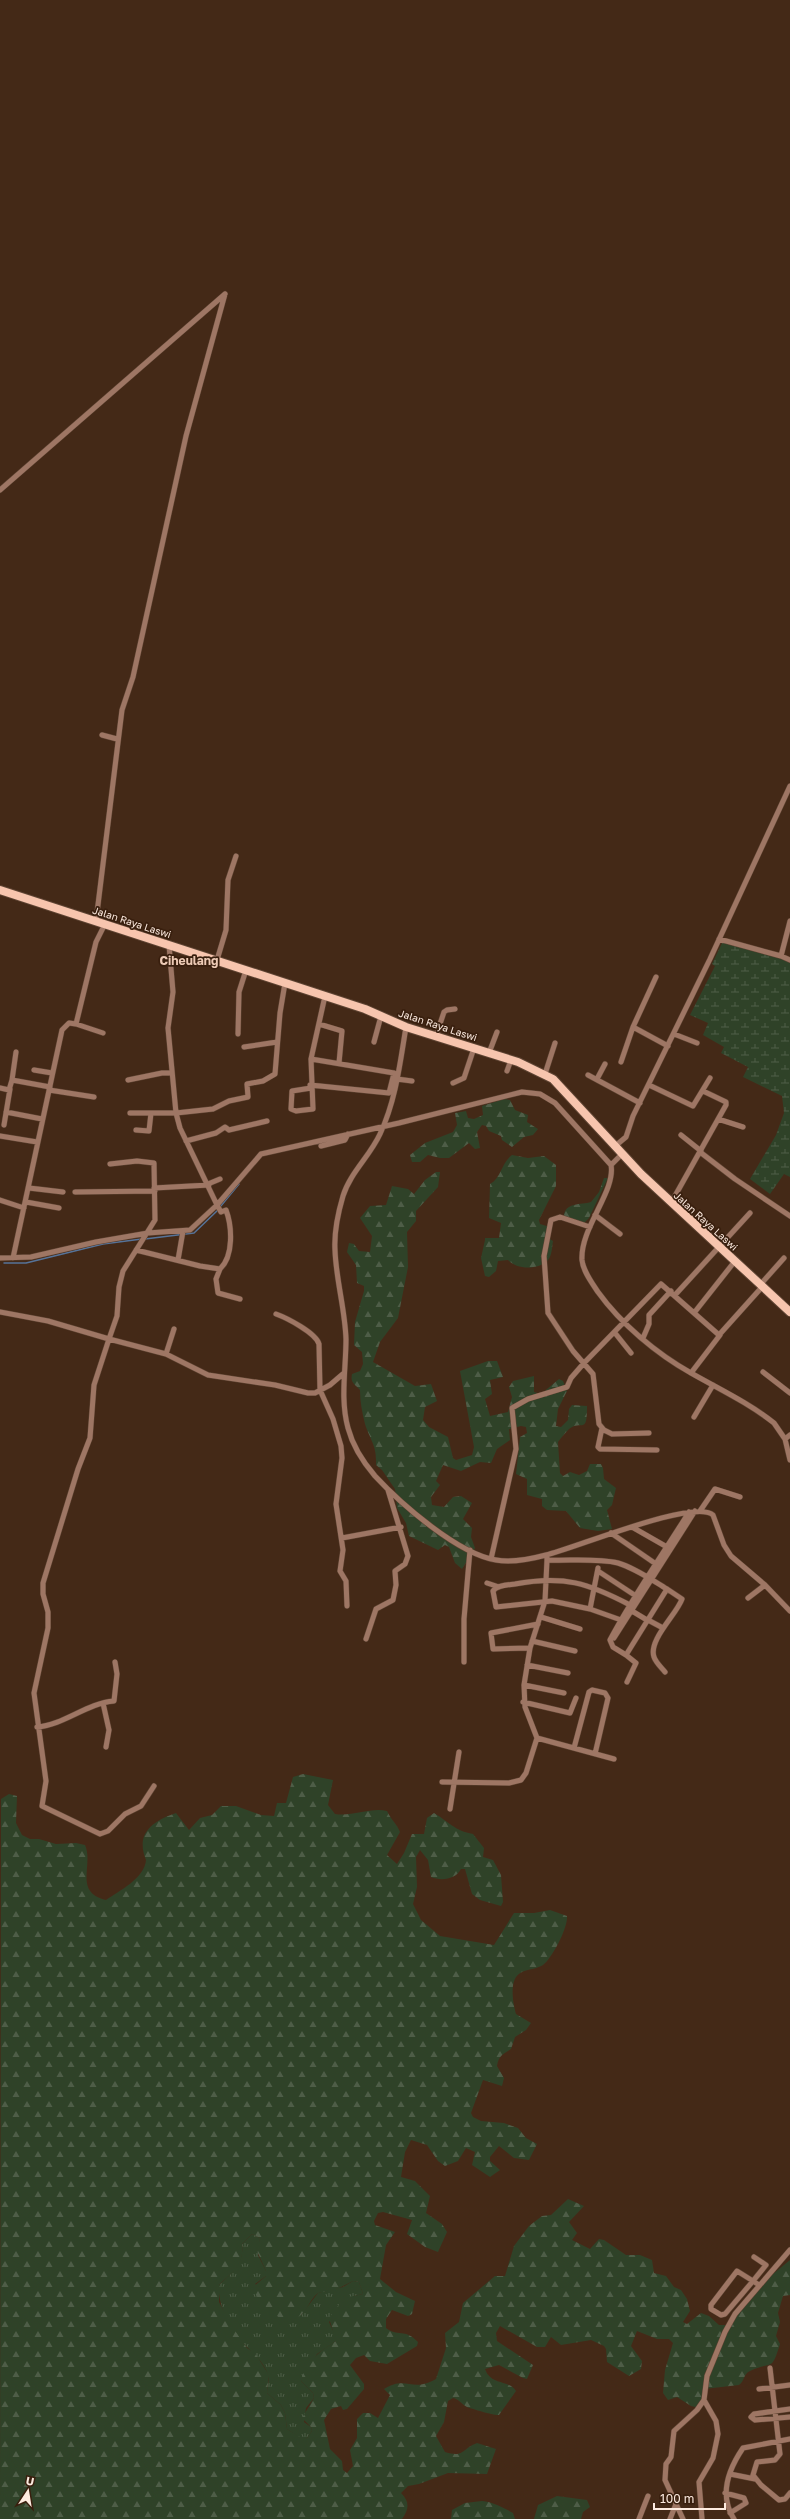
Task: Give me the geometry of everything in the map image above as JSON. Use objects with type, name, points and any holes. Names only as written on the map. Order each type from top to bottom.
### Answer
[{"type":"main road","name":"Jalan Raya Laswi","points":[[0,890],[325,996],[381,1016],[406,1027],[511,1060],[545,1074],[560,1085],[614,1147],[671,1203],[790,1312]]},
{"type":"street","points":[[0,490],[226,294],[186,436],[117,738],[100,922],[76,1024]]},
{"type":"street","points":[[102,735],[117,738]]},
{"type":"street","points":[[614,1147],[626,1137],[640,1103],[719,939],[790,786]]},
{"type":"street","points":[[217,960],[226,930],[228,880],[236,856]]},
{"type":"street","points":[[781,956],[790,921]]},
{"type":"street","points":[[719,939],[781,956],[790,960]]},
{"type":"street","points":[[170,945],[173,992],[168,1028],[171,1046],[176,1113],[186,1141],[217,1205],[221,1212],[226,1210],[231,1228],[227,1258],[216,1279],[218,1293],[240,1299]]},
{"type":"street","points":[[238,1034],[239,992],[246,970]]},
{"type":"street","points":[[621,1062],[633,1027],[656,978]]},
{"type":"street","points":[[130,1113],[176,1113],[213,1109],[230,1101],[248,1097],[247,1084],[263,1080],[275,1074],[277,1042],[285,983]]},
{"type":"street","points":[[311,1059],[393,1072],[390,1091],[311,1087],[292,1091],[292,1109],[296,1111],[313,1109],[311,1087],[311,1059],[325,996]]},
{"type":"street","points":[[436,1036],[444,1012],[454,1009]]},
{"type":"street","points":[[374,1042],[381,1016]]},
{"type":"street","points":[[13,1258],[62,1030],[69,1023],[103,1033]]},
{"type":"street","points":[[318,1024],[342,1031],[339,1063]]},
{"type":"street","points":[[406,1027],[397,1079],[384,1126],[345,1191],[336,1231],[334,1250],[345,1327],[344,1373],[346,1418],[352,1442],[364,1462],[388,1489],[421,1520],[470,1550],[491,1559],[511,1561],[547,1558],[620,1564],[667,1589],[682,1600],[663,1628],[654,1655],[666,1672]]},
{"type":"street","points":[[633,1027],[668,1046]]},
{"type":"street","points":[[489,1053],[497,1032]]},
{"type":"street","points":[[674,1034],[697,1043]]},
{"type":"street","points":[[244,1047],[277,1042]]},
{"type":"street","points":[[545,1074],[555,1043]]},
{"type":"street","points":[[453,1083],[464,1078],[474,1048]]},
{"type":"street","points":[[4,1124],[16,1052]]},
{"type":"street","points":[[508,1071],[511,1060]]},
{"type":"street","points":[[597,1079],[605,1064]]},
{"type":"street","points":[[34,1070],[52,1073]]},
{"type":"street","points":[[128,1080],[162,1073],[172,1073]]},
{"type":"street","points":[[588,1075],[640,1103]]},
{"type":"street","points":[[649,1085],[693,1106],[710,1078]]},
{"type":"street","points":[[397,1079],[412,1081]]},
{"type":"street","points":[[12,1080],[94,1097]]},
{"type":"street","points":[[0,1088],[10,1089]]},
{"type":"street","points":[[671,1203],[701,1151],[726,1103],[703,1091]]},
{"type":"street","points":[[0,1258],[31,1257],[80,1244],[148,1233],[183,1234],[194,1228],[217,1205],[261,1154],[384,1126],[507,1095],[535,1092],[555,1103],[563,1110],[611,1165],[611,1178],[590,1227],[583,1251],[584,1267],[605,1302],[642,1338],[691,1373],[767,1418],[780,1430],[785,1439],[790,1460]]},
{"type":"street","points":[[6,1112],[42,1119]]},
{"type":"street","points":[[136,1130],[149,1131],[151,1113]]},
{"type":"street","points":[[718,1119],[743,1127]]},
{"type":"street","points":[[186,1141],[216,1133],[225,1127],[229,1130],[267,1121]]},
{"type":"street","points":[[321,1146],[345,1140],[348,1134]]},
{"type":"street","points":[[337,1142],[340,1135]]},
{"type":"street","points":[[681,1135],[734,1179],[790,1216]]},
{"type":"street","points":[[0,1136],[37,1142]]},
{"type":"street","points":[[611,1165],[622,1154]]},
{"type":"street","points":[[110,1164],[136,1161],[153,1163],[155,1220],[120,1278],[117,1316],[94,1385],[90,1438],[78,1469],[43,1583],[43,1594],[48,1612],[48,1628],[34,1693],[37,1727],[46,1781],[42,1806],[94,1833],[100,1834],[108,1831],[125,1814],[141,1806],[154,1786]]},
{"type":"street","points":[[75,1192],[154,1189],[208,1184],[220,1179]]},
{"type":"street","points":[[29,1188],[63,1192]]},
{"type":"street","points":[[0,1200],[25,1205],[59,1208]]},
{"type":"street","points":[[675,1295],[721,1248],[750,1213]]},
{"type":"street","points":[[595,1215],[620,1234]]},
{"type":"street","points":[[590,1227],[560,1216],[552,1218],[544,1256],[548,1313],[559,1331],[595,1379],[597,1418],[602,1428],[612,1434],[650,1433]]},
{"type":"street","points":[[178,1260],[183,1234]]},
{"type":"street","points":[[136,1250],[220,1269]]},
{"type":"street","points":[[691,1373],[720,1335],[784,1258]]},
{"type":"street","points":[[694,1313],[735,1261]]},
{"type":"street","points":[[491,1559],[516,1449],[512,1409],[528,1399],[564,1390],[584,1363],[625,1323],[661,1284],[671,1291],[720,1335]]},
{"type":"street","points":[[642,1338],[648,1325],[649,1315],[671,1291]]},
{"type":"street","points":[[0,1312],[48,1321],[166,1354],[200,1372],[220,1379],[263,1383],[308,1393],[320,1390],[344,1373]]},
{"type":"street","points":[[276,1314],[286,1318],[318,1340],[320,1390],[333,1419],[341,1446],[342,1458],[336,1504],[342,1538],[343,1562],[340,1571],[346,1581],[347,1606]]},
{"type":"street","points":[[166,1354],[174,1329]]},
{"type":"street","points":[[615,1333],[631,1353]]},
{"type":"street","points":[[763,1372],[790,1393]]},
{"type":"street","points":[[694,1417],[713,1385]]},
{"type":"street","points":[[602,1428],[598,1447],[600,1449],[657,1450]]},
{"type":"street","points":[[785,1439],[790,1434]]},
{"type":"street","points":[[366,1639],[376,1609],[391,1602],[394,1598],[396,1585],[395,1570],[408,1560],[408,1552],[401,1527],[388,1489]]},
{"type":"street","points":[[611,1644],[631,1608],[650,1579],[715,1489],[740,1497]]},
{"type":"street","points":[[547,1558],[611,1533],[632,1527],[689,1512],[698,1511],[712,1513],[724,1545],[731,1556],[765,1585],[790,1611]]},
{"type":"street","points":[[650,1579],[656,1564],[689,1512]]},
{"type":"street","points":[[342,1538],[401,1527]]},
{"type":"street","points":[[632,1527],[667,1547]]},
{"type":"street","points":[[611,1533],[656,1564]]},
{"type":"street","points":[[464,1662],[464,1619],[470,1550]]},
{"type":"street","points":[[442,1782],[502,1783],[521,1780],[527,1771],[537,1738],[523,1702],[524,1685],[530,1648],[545,1601],[548,1580],[547,1558]]},
{"type":"street","points":[[590,1609],[599,1562]]},
{"type":"street","points":[[598,1571],[638,1597]]},
{"type":"street","points":[[621,1620],[590,1609],[545,1601],[496,1608],[494,1605],[493,1591],[500,1587],[548,1580],[595,1587],[663,1628]]},
{"type":"street","points":[[486,1583],[500,1587]]},
{"type":"street","points":[[748,1598],[765,1585]]},
{"type":"street","points":[[626,1655],[667,1589]]},
{"type":"street","points":[[611,1644],[610,1640],[621,1620],[631,1608]]},
{"type":"street","points":[[541,1617],[580,1629]]},
{"type":"street","points":[[530,1648],[493,1649],[490,1633],[538,1624]]},
{"type":"street","points":[[532,1641],[575,1651]]},
{"type":"street","points":[[611,1644],[636,1663],[627,1682]]},
{"type":"street","points":[[37,1727],[115,1700],[117,1674],[115,1662]]},
{"type":"street","points":[[527,1665],[568,1673]]},
{"type":"street","points":[[524,1685],[564,1693]]},
{"type":"street","points":[[574,1748],[589,1693],[592,1690],[605,1692],[608,1696],[595,1754]]},
{"type":"street","points":[[523,1702],[570,1713],[576,1698]]},
{"type":"street","points":[[103,1703],[109,1730],[106,1747]]},
{"type":"street","points":[[537,1738],[614,1759]]},
{"type":"street","points":[[450,1810],[459,1752]]},
{"type":"street","points":[[683,2519],[665,2480],[666,2464],[671,2457],[674,2432],[697,2410],[704,2400],[707,2376],[725,2332],[736,2314],[790,2250]]},
{"type":"street","points":[[754,2257],[766,2265],[754,2280],[725,2314],[721,2315],[710,2309],[710,2305],[737,2272],[754,2280],[759,2286]]},
{"type":"street","points":[[770,2368],[774,2411],[779,2440],[779,2458],[757,2462],[752,2473],[755,2479],[780,2500],[785,2499],[790,2493]]},
{"type":"street","points":[[759,2389],[790,2385]]},
{"type":"street","points":[[702,2519],[699,2482],[713,2458],[718,2434],[716,2421],[704,2400]]},
{"type":"street","points":[[790,2409],[754,2414],[751,2417],[754,2420],[790,2417]]},
{"type":"street","points":[[734,2519],[727,2507],[725,2493],[734,2461],[743,2448],[790,2439]]},
{"type":"street","points":[[730,2474],[755,2479]]},
{"type":"street","points":[[725,2493],[744,2498],[746,2503],[730,2513]]},
{"type":"street","points":[[639,2519],[648,2496]]},
{"type":"street","points":[[670,2519],[676,2504]]},
{"type":"green space","points":[[723,941],[778,956],[790,963],[790,1177],[784,1174],[770,1194],[750,1179],[776,1135],[784,1113],[782,1096],[743,1077],[748,1067],[721,1053],[724,1047],[703,1035],[708,1023],[690,1015],[715,966],[712,964]]},
{"type":"green space","points":[[504,1099],[510,1100],[515,1110],[528,1115],[527,1122],[538,1129],[533,1135],[524,1137],[512,1147],[502,1140],[501,1136],[489,1131],[486,1126],[482,1125],[477,1132],[480,1148],[475,1149],[469,1143],[449,1158],[440,1158],[428,1155],[420,1162],[412,1162],[410,1155],[425,1143],[453,1132],[457,1125],[455,1113],[466,1111],[468,1118],[474,1119],[483,1115],[482,1106]]},
{"type":"green space","points":[[512,1155],[528,1158],[544,1156],[556,1165],[556,1186],[539,1220],[540,1224],[550,1227],[548,1238],[553,1241],[552,1251],[548,1260],[539,1266],[534,1267],[528,1268],[517,1266],[508,1260],[498,1261],[496,1271],[489,1277],[485,1276],[481,1258],[485,1238],[499,1238],[501,1223],[489,1218],[490,1184],[497,1178],[508,1158]]},
{"type":"green space","points":[[436,1172],[440,1172],[438,1187],[416,1211],[416,1221],[407,1232],[408,1267],[398,1318],[380,1342],[373,1362],[415,1386],[431,1384],[437,1401],[425,1407],[423,1420],[429,1427],[448,1437],[453,1458],[456,1460],[472,1455],[474,1447],[460,1371],[488,1361],[497,1361],[503,1377],[490,1380],[492,1394],[485,1399],[490,1416],[508,1412],[512,1397],[509,1387],[513,1381],[534,1376],[534,1392],[541,1394],[559,1379],[563,1381],[567,1391],[558,1409],[556,1426],[561,1427],[568,1420],[569,1409],[572,1405],[587,1406],[587,1415],[585,1424],[577,1425],[569,1429],[558,1442],[560,1473],[563,1476],[570,1472],[579,1475],[587,1471],[590,1464],[601,1464],[604,1479],[616,1488],[612,1505],[607,1510],[612,1529],[598,1531],[580,1528],[566,1511],[547,1510],[542,1506],[542,1499],[527,1495],[527,1479],[516,1474],[520,1437],[527,1433],[526,1427],[521,1426],[509,1429],[510,1440],[497,1449],[491,1463],[480,1462],[461,1471],[443,1465],[436,1481],[440,1485],[431,1497],[432,1505],[444,1507],[453,1497],[461,1496],[472,1503],[463,1519],[472,1528],[471,1537],[475,1548],[462,1569],[455,1563],[449,1547],[445,1545],[438,1550],[409,1536],[406,1523],[397,1508],[395,1489],[382,1470],[376,1465],[374,1447],[363,1415],[360,1390],[353,1383],[352,1379],[352,1374],[360,1371],[363,1364],[362,1352],[354,1345],[355,1322],[364,1291],[364,1286],[357,1283],[356,1265],[347,1252],[349,1243],[354,1244],[359,1251],[370,1252],[372,1236],[360,1218],[370,1206],[386,1205],[392,1186],[408,1189],[414,1194],[425,1180]]},
{"type":"green space","points":[[604,1178],[608,1178],[589,1218],[583,1224],[564,1216],[567,1208],[570,1206],[591,1202],[599,1192]]},
{"type":"green space","points":[[303,1774],[333,1780],[328,1805],[335,1814],[341,1815],[375,1810],[387,1811],[400,1832],[387,1855],[397,1864],[404,1853],[412,1834],[424,1834],[427,1818],[434,1813],[461,1831],[473,1834],[484,1848],[483,1857],[493,1860],[501,1875],[503,1902],[501,1906],[480,1900],[472,1894],[465,1869],[461,1869],[458,1873],[448,1879],[431,1877],[428,1860],[420,1850],[416,1857],[417,1887],[413,1904],[421,1920],[440,1936],[494,1945],[514,1913],[534,1913],[550,1910],[567,1916],[567,1921],[562,1935],[555,1950],[547,1961],[541,1966],[522,1972],[515,1980],[513,1991],[516,2014],[531,2023],[526,2030],[515,2037],[511,2049],[501,2056],[499,2060],[497,2066],[504,2078],[502,2086],[483,2080],[471,2113],[473,2117],[481,2121],[504,2123],[518,2128],[526,2138],[537,2144],[529,2160],[514,2158],[499,2146],[490,2157],[490,2161],[500,2170],[490,2177],[472,2165],[475,2152],[466,2148],[458,2161],[445,2166],[438,2161],[427,2145],[411,2140],[405,2152],[401,2177],[415,2181],[430,2196],[426,2213],[442,2224],[447,2232],[438,2252],[425,2247],[407,2234],[412,2220],[383,2212],[378,2213],[374,2221],[375,2225],[395,2232],[386,2245],[380,2279],[396,2292],[415,2301],[412,2314],[408,2316],[392,2310],[386,2319],[386,2328],[390,2331],[409,2335],[418,2342],[417,2346],[387,2364],[370,2361],[364,2355],[356,2358],[350,2365],[364,2384],[364,2389],[347,2409],[343,2410],[341,2406],[331,2409],[324,2420],[330,2449],[342,2461],[343,2470],[347,2473],[353,2466],[350,2450],[357,2438],[357,2419],[363,2413],[370,2413],[378,2418],[390,2395],[384,2389],[392,2385],[404,2383],[415,2385],[428,2383],[436,2379],[446,2348],[445,2333],[459,2322],[463,2303],[495,2276],[505,2276],[514,2246],[529,2226],[542,2216],[551,2215],[568,2199],[584,2206],[569,2222],[577,2233],[572,2240],[590,2249],[599,2239],[604,2240],[626,2255],[640,2255],[652,2260],[654,2273],[666,2276],[674,2287],[681,2290],[687,2299],[690,2311],[683,2322],[687,2324],[701,2313],[709,2316],[719,2325],[729,2325],[773,2274],[790,2260],[790,2295],[783,2296],[778,2313],[780,2322],[776,2336],[780,2344],[775,2359],[770,2364],[748,2372],[739,2385],[704,2389],[700,2408],[691,2406],[677,2397],[668,2400],[663,2393],[665,2370],[673,2343],[669,2339],[657,2339],[637,2331],[631,2346],[642,2361],[641,2369],[629,2376],[607,2362],[606,2349],[604,2346],[591,2340],[561,2345],[551,2337],[545,2347],[537,2347],[500,2326],[496,2333],[497,2341],[533,2365],[527,2379],[499,2365],[485,2369],[491,2378],[513,2387],[516,2391],[499,2415],[467,2407],[457,2399],[453,2398],[448,2401],[444,2422],[436,2436],[445,2452],[451,2454],[460,2453],[477,2443],[496,2449],[487,2474],[448,2473],[419,2484],[408,2486],[401,2493],[406,2499],[408,2506],[402,2519],[0,2519],[1,1799],[9,1794],[17,1796],[16,1823],[22,1835],[30,1839],[39,1839],[56,1844],[76,1843],[85,1845],[87,1853],[87,1884],[90,1891],[96,1896],[106,1900],[124,1888],[141,1873],[145,1867],[146,1860],[143,1851],[145,1835],[148,1829],[160,1820],[176,1813],[189,1830],[200,1818],[212,1815],[221,1806],[236,1806],[261,1815],[274,1816],[277,1803],[286,1803],[293,1777]],"holes":[[[252,2234],[260,2238],[257,2251],[266,2271],[266,2276],[252,2288],[263,2304],[281,2318],[288,2320],[294,2319],[303,2313],[318,2293],[335,2290],[353,2281],[359,2282],[363,2294],[344,2298],[329,2318],[336,2341],[314,2358],[303,2374],[301,2381],[313,2393],[314,2398],[302,2418],[311,2427],[312,2431],[307,2438],[303,2439],[287,2429],[285,2413],[281,2405],[267,2393],[269,2375],[255,2353],[247,2348],[231,2325],[219,2302],[219,2285],[237,2268],[240,2263],[242,2244]]]},
{"type":"green space","points":[[252,2234],[260,2238],[258,2255],[266,2271],[266,2276],[255,2284],[301,2315],[318,2293],[343,2287],[353,2281],[359,2282],[363,2294],[354,2296],[329,2322],[336,2337],[336,2341],[317,2354],[301,2381],[313,2393],[314,2398],[306,2408],[304,2422],[311,2427],[312,2431],[307,2438],[303,2440],[287,2429],[285,2413],[281,2405],[267,2393],[269,2377],[265,2367],[236,2335],[220,2302],[219,2285],[236,2267],[241,2257],[242,2244]]},
{"type":"green space","points":[[557,2496],[587,2500],[590,2507],[583,2512],[581,2519],[534,2519],[538,2505]]},
{"type":"green space","points":[[482,2501],[494,2504],[510,2511],[513,2513],[515,2519],[451,2519],[452,2510],[465,2503]]},
{"type":"waterway","points":[[220,1207],[239,1184]]},
{"type":"waterway","points":[[145,1239],[194,1233],[218,1210]]},
{"type":"waterway","points":[[4,1263],[26,1263],[103,1244],[142,1239]]},
{"type":"district","name":"Ciheulang","points":[[189,961]]}]
